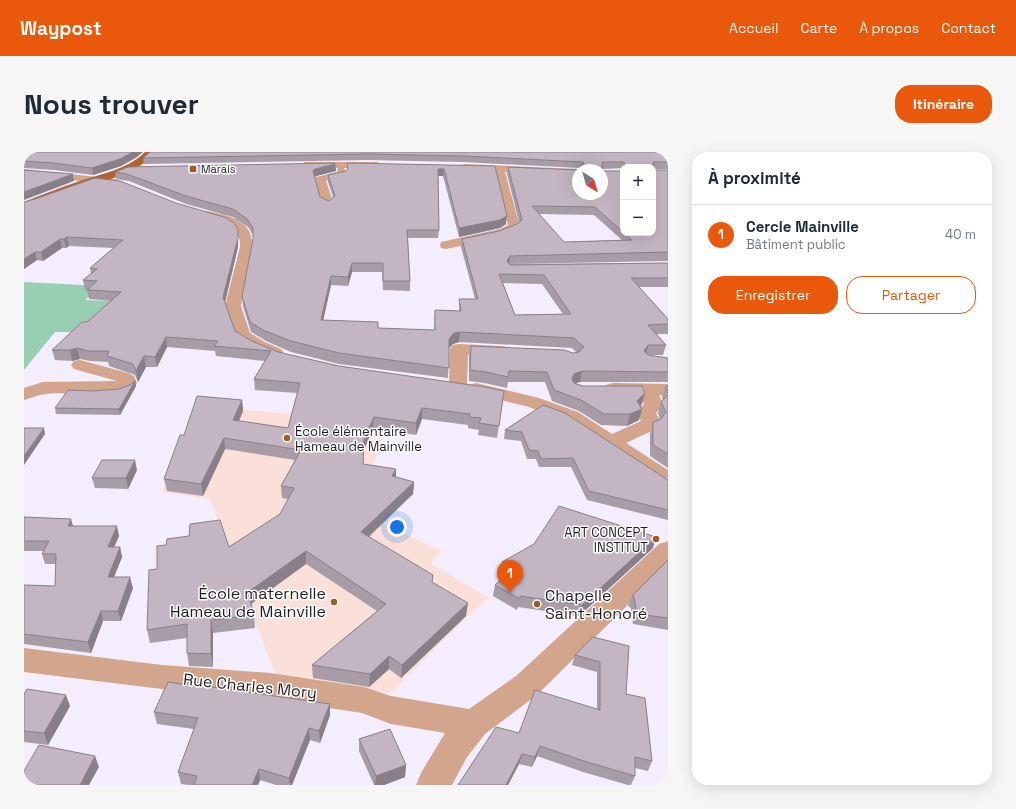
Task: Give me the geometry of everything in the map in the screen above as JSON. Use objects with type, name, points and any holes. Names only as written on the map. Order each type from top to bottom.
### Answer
[{"type":"main road","points":[[24,206],[127,169],[140,162],[150,152]]},
{"type":"street","points":[[296,165],[390,165]]},
{"type":"street","points":[[328,204],[320,179],[342,174],[340,165]]},
{"type":"street","points":[[446,245],[504,232],[514,227],[502,165]]},
{"type":"street","points":[[455,166],[502,165],[572,171]]},
{"type":"street","points":[[127,169],[149,168]]},
{"type":"street","points":[[24,172],[113,182],[131,187]]},
{"type":"street","points":[[190,209],[229,221],[241,228],[246,237],[246,247],[233,306],[237,322],[244,336],[259,346],[291,358]]},
{"type":"street","points":[[520,352],[459,349],[450,385],[484,390],[532,402],[571,416],[668,480]]},
{"type":"street","points":[[24,394],[43,388],[111,388],[120,387],[128,383],[128,380],[122,376],[80,365]]},
{"type":"street","points":[[600,388],[668,390]]},
{"type":"street","points":[[610,442],[649,425],[650,422],[646,412],[654,405],[647,390]]},
{"type":"street","points":[[433,785],[455,746],[474,724],[527,685],[668,550]]},
{"type":"street","name":"Rue Charles Mory","points":[[25,661],[162,677],[270,686],[364,700],[392,710],[474,724]]},
{"type":"shaded area","points":[[197,406],[316,416],[393,410],[355,511],[442,551],[431,563],[489,598],[467,617],[390,693],[276,677],[210,499],[162,492]]},
{"type":"green space","points":[[24,282],[101,286],[85,300],[111,301],[131,332],[55,332],[24,370]]},
{"type":"building","points":[[24,152],[133,152],[120,159],[92,168],[24,161]]},
{"type":"building","points":[[150,152],[668,152],[668,162],[653,162],[653,164],[602,162],[602,164],[584,164],[583,162],[464,156],[368,154],[143,158]]},
{"type":"building","points":[[335,163],[313,171],[320,197],[329,201],[335,196],[328,175],[346,171],[348,168],[347,163],[495,166],[507,216],[500,220],[459,228],[444,169],[438,169],[439,230],[407,230],[410,281],[383,281],[383,263],[352,263],[348,277],[331,276],[321,320],[378,322],[378,328],[435,330],[435,310],[461,311],[459,299],[478,299],[462,239],[499,231],[517,224],[522,220],[508,167],[572,170],[572,200],[608,200],[608,171],[620,171],[620,229],[595,207],[532,206],[564,242],[632,240],[627,236],[656,236],[656,170],[668,170],[668,252],[510,256],[507,261],[510,265],[668,263],[668,278],[631,278],[668,319],[668,324],[648,325],[666,345],[648,345],[644,351],[648,355],[668,358],[668,372],[582,371],[574,374],[572,379],[574,383],[582,386],[642,386],[645,393],[637,401],[642,409],[630,414],[604,414],[581,400],[554,390],[547,372],[509,371],[508,377],[470,370],[471,346],[564,350],[573,353],[579,352],[584,347],[574,338],[460,332],[454,333],[449,339],[449,368],[339,353],[291,341],[265,331],[250,322],[242,296],[253,239],[253,228],[247,219],[233,209],[186,196],[127,174],[115,172],[128,167]],"holes":[[[499,274],[544,275],[571,314],[515,315]]]},
{"type":"building","points":[[24,170],[73,174],[24,192]]},
{"type":"building","points":[[95,178],[120,181],[176,203],[224,217],[234,223],[238,229],[238,238],[223,297],[235,331],[252,341],[278,352],[339,366],[504,391],[499,426],[479,423],[481,418],[469,417],[470,414],[422,408],[416,423],[374,417],[364,439],[363,464],[396,469],[392,476],[414,482],[361,532],[433,575],[432,582],[468,603],[402,665],[389,656],[370,674],[312,665],[386,604],[306,551],[248,592],[254,615],[211,620],[211,654],[187,653],[187,624],[147,630],[149,570],[157,569],[157,546],[166,545],[167,539],[189,536],[190,524],[220,520],[229,547],[280,514],[294,488],[281,486],[301,450],[224,438],[201,484],[164,479],[180,435],[184,435],[197,396],[242,400],[233,420],[288,428],[300,383],[254,379],[271,351],[214,346],[218,341],[166,337],[155,357],[144,356],[136,371],[133,364],[107,356],[109,351],[88,351],[77,348],[70,350],[52,350],[82,322],[87,322],[121,292],[87,290],[97,281],[83,280],[97,269],[90,268],[123,240],[67,237],[60,239],[41,252],[35,252],[24,259],[24,202]]},
{"type":"building","points":[[135,381],[119,409],[55,408],[68,390],[93,391],[119,389],[130,385]]},
{"type":"building","points":[[668,386],[668,393],[665,387]]},
{"type":"building","points":[[668,395],[668,454],[653,445],[653,422],[661,419],[666,412],[661,402]]},
{"type":"building","points":[[543,405],[565,413],[665,478],[668,481],[668,510],[589,491],[573,458],[541,459],[538,451],[529,450],[522,432],[505,430]]},
{"type":"building","points":[[24,428],[44,428],[24,456]]},
{"type":"building","points":[[102,460],[135,460],[126,478],[92,478]]},
{"type":"building","points":[[559,506],[656,537],[582,605],[520,596],[520,599],[495,585],[513,568],[502,562],[534,544]]},
{"type":"building","points":[[24,517],[71,519],[68,526],[117,526],[108,547],[120,547],[108,577],[130,577],[118,611],[101,611],[88,642],[24,634],[24,585],[55,586],[56,554],[42,554],[49,541],[24,541]]},
{"type":"building","points":[[668,560],[668,618],[637,614],[634,597],[632,596]]},
{"type":"building","points":[[593,637],[629,646],[626,694],[645,698],[652,761],[635,757],[635,776],[540,746],[535,757],[522,754],[506,785],[458,785],[496,727],[519,733],[535,690],[600,710],[600,662],[575,655]]},
{"type":"building","points":[[168,682],[187,685],[187,682],[212,684],[212,687],[330,704],[319,731],[309,728],[289,778],[259,769],[252,785],[194,785],[197,776],[178,772],[198,718],[154,712]]},
{"type":"building","points":[[27,689],[66,695],[44,733],[24,731],[24,694]]},
{"type":"building","points":[[390,729],[406,765],[376,776],[359,739]]},
{"type":"building","points":[[39,745],[95,756],[80,785],[24,785],[24,771]]},
{"type":"place","name":"Marais","points":[[193,169]]},
{"type":"place","name":"École élémentaire Hameau de Mainville","points":[[287,438]]},
{"type":"place","name":"ART CONCEPT INSTITUT","points":[[656,539]]},
{"type":"place","name":"Cercle Mainville","points":[[510,593]]},
{"type":"place","name":"École maternelle Hameau de Mainville","points":[[334,602]]},
{"type":"place","name":"Chapelle Saint-Honoré","points":[[537,604]]}]
